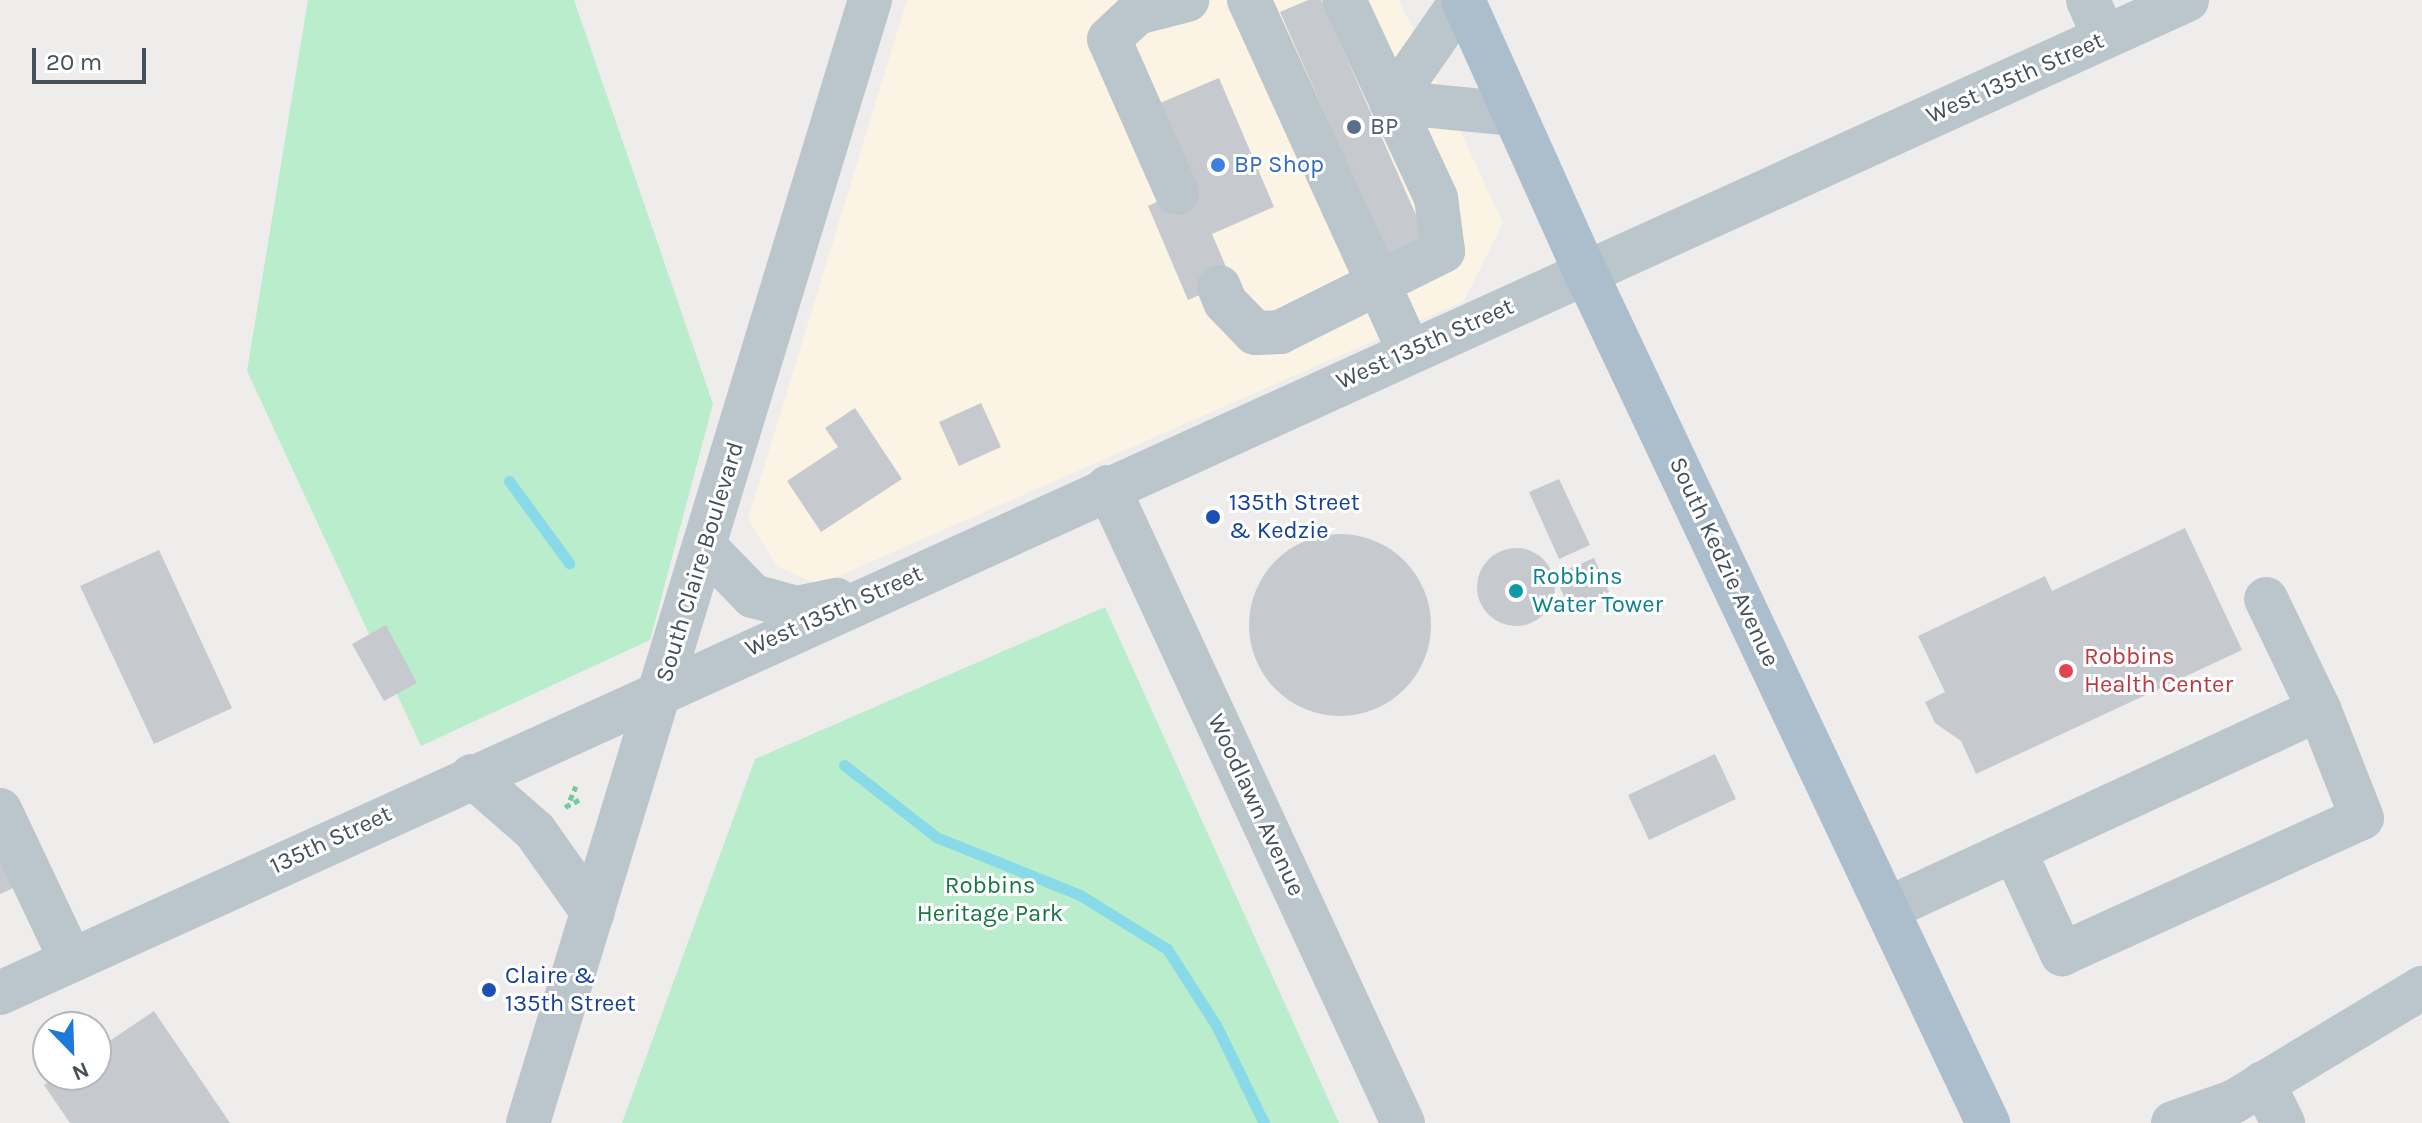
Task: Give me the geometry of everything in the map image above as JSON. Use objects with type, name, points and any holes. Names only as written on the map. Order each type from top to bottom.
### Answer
[{"type":"main road","name":"South Kedzie Avenue","points":[[1463,0],[1585,271],[1988,1123]]},
{"type":"street","name":"South Claire Boulevard","points":[[528,1123],[870,0]]},
{"type":"street","points":[[1177,193],[1109,39],[1137,13],[1187,0]]},
{"type":"street","points":[[1249,0],[1409,351]]},
{"type":"street","points":[[1219,287],[1225,302],[1255,333],[1280,332],[1443,251],[1436,198],[1344,0]]},
{"type":"street","points":[[1391,102],[1463,0]]},
{"type":"street","name":"West 135th Street","points":[[662,688],[1585,271],[2096,19],[2187,0]]},
{"type":"street","points":[[1391,102],[1514,114]]},
{"type":"street","name":"Woodlawn Avenue","points":[[1108,487],[1403,1123]]},
{"type":"street","points":[[705,547],[753,596],[797,608],[870,594]]},
{"type":"street","points":[[2014,850],[2062,954],[2362,818],[2319,709],[2266,599]]},
{"type":"street","name":"135th Street","points":[[0,993],[662,688]]},
{"type":"street","points":[[1887,909],[2319,709]]},
{"type":"street","points":[[472,776],[535,831],[593,913]]},
{"type":"street","points":[[0,810],[71,960]]},
{"type":"street","points":[[2173,1123],[2233,1102],[2422,988]]},
{"type":"street","points":[[2263,1083],[2283,1123]]},
{"type":"path","points":[[562,811],[576,786]]},
{"type":"path","points":[[570,801],[581,799]]},
{"type":"shaded area","points":[[907,0],[1399,0],[1503,223],[1464,301],[818,585],[777,566],[748,519]]},
{"type":"green space","points":[[308,0],[574,0],[713,404],[650,640],[421,746],[247,371]]},
{"type":"green space","name":"Robbins Heritage Park","points":[[1105,607],[1339,1123],[622,1123],[755,759]]},
{"type":"building","name":"BP","points":[[1308,0],[1321,0],[1428,242],[1389,259],[1280,12]]},
{"type":"building","points":[[1219,78],[1274,207],[1212,234],[1232,281],[1188,300],[1148,206],[1188,188],[1153,106]]},
{"type":"building","points":[[981,403],[1001,447],[959,466],[939,422]]},
{"type":"building","points":[[855,408],[902,479],[821,532],[787,481],[838,447],[825,428]]},
{"type":"building","points":[[1559,479],[1590,545],[1559,559],[1529,492]]},
{"type":"building","name":"Robbins Health Center","points":[[2185,528],[2242,650],[1976,774],[1961,741],[1935,723],[1925,702],[1945,692],[1918,636],[2045,576],[2052,591]]},
{"type":"building","points":[[1340,534],[1375,541],[1404,561],[1424,590],[1431,625],[1424,660],[1404,689],[1375,709],[1340,716],[1305,709],[1276,689],[1256,660],[1249,625],[1256,590],[1276,561],[1305,541]]},
{"type":"building","name":"Robbins Water Tower","points":[[1516,548],[1531,551],[1543,560],[1552,572],[1555,587],[1552,602],[1543,614],[1531,623],[1516,626],[1501,623],[1489,614],[1480,602],[1477,587],[1480,572],[1489,560],[1501,551]]},
{"type":"building","points":[[159,550],[232,708],[154,744],[80,586]]},
{"type":"building","points":[[1594,558],[1609,592],[1570,609],[1554,575]]},
{"type":"building","points":[[386,625],[417,683],[384,701],[352,644]]},
{"type":"building","points":[[1715,754],[1736,799],[1649,840],[1628,795]]},
{"type":"building","points":[[0,837],[27,882],[0,894]]},
{"type":"building","points":[[154,1011],[230,1123],[70,1123],[48,1091],[112,1091],[112,1039]]},
{"type":"waterway","points":[[509,481],[569,563]]},
{"type":"waterway","points":[[844,765],[936,837],[1080,895],[1167,949],[1216,1025],[1264,1123]]},
{"type":"place","name":"BP","points":[[1354,127]]},
{"type":"place","name":"BP Shop","points":[[1218,165]]},
{"type":"place","name":"135th Street & Kedzie","points":[[1213,517]]},
{"type":"place","name":"Robbins Water Tower","points":[[1516,591]]},
{"type":"place","name":"Robbins Health Center","points":[[2066,671]]},
{"type":"place","name":"Claire & 135th Street","points":[[489,990]]}]
